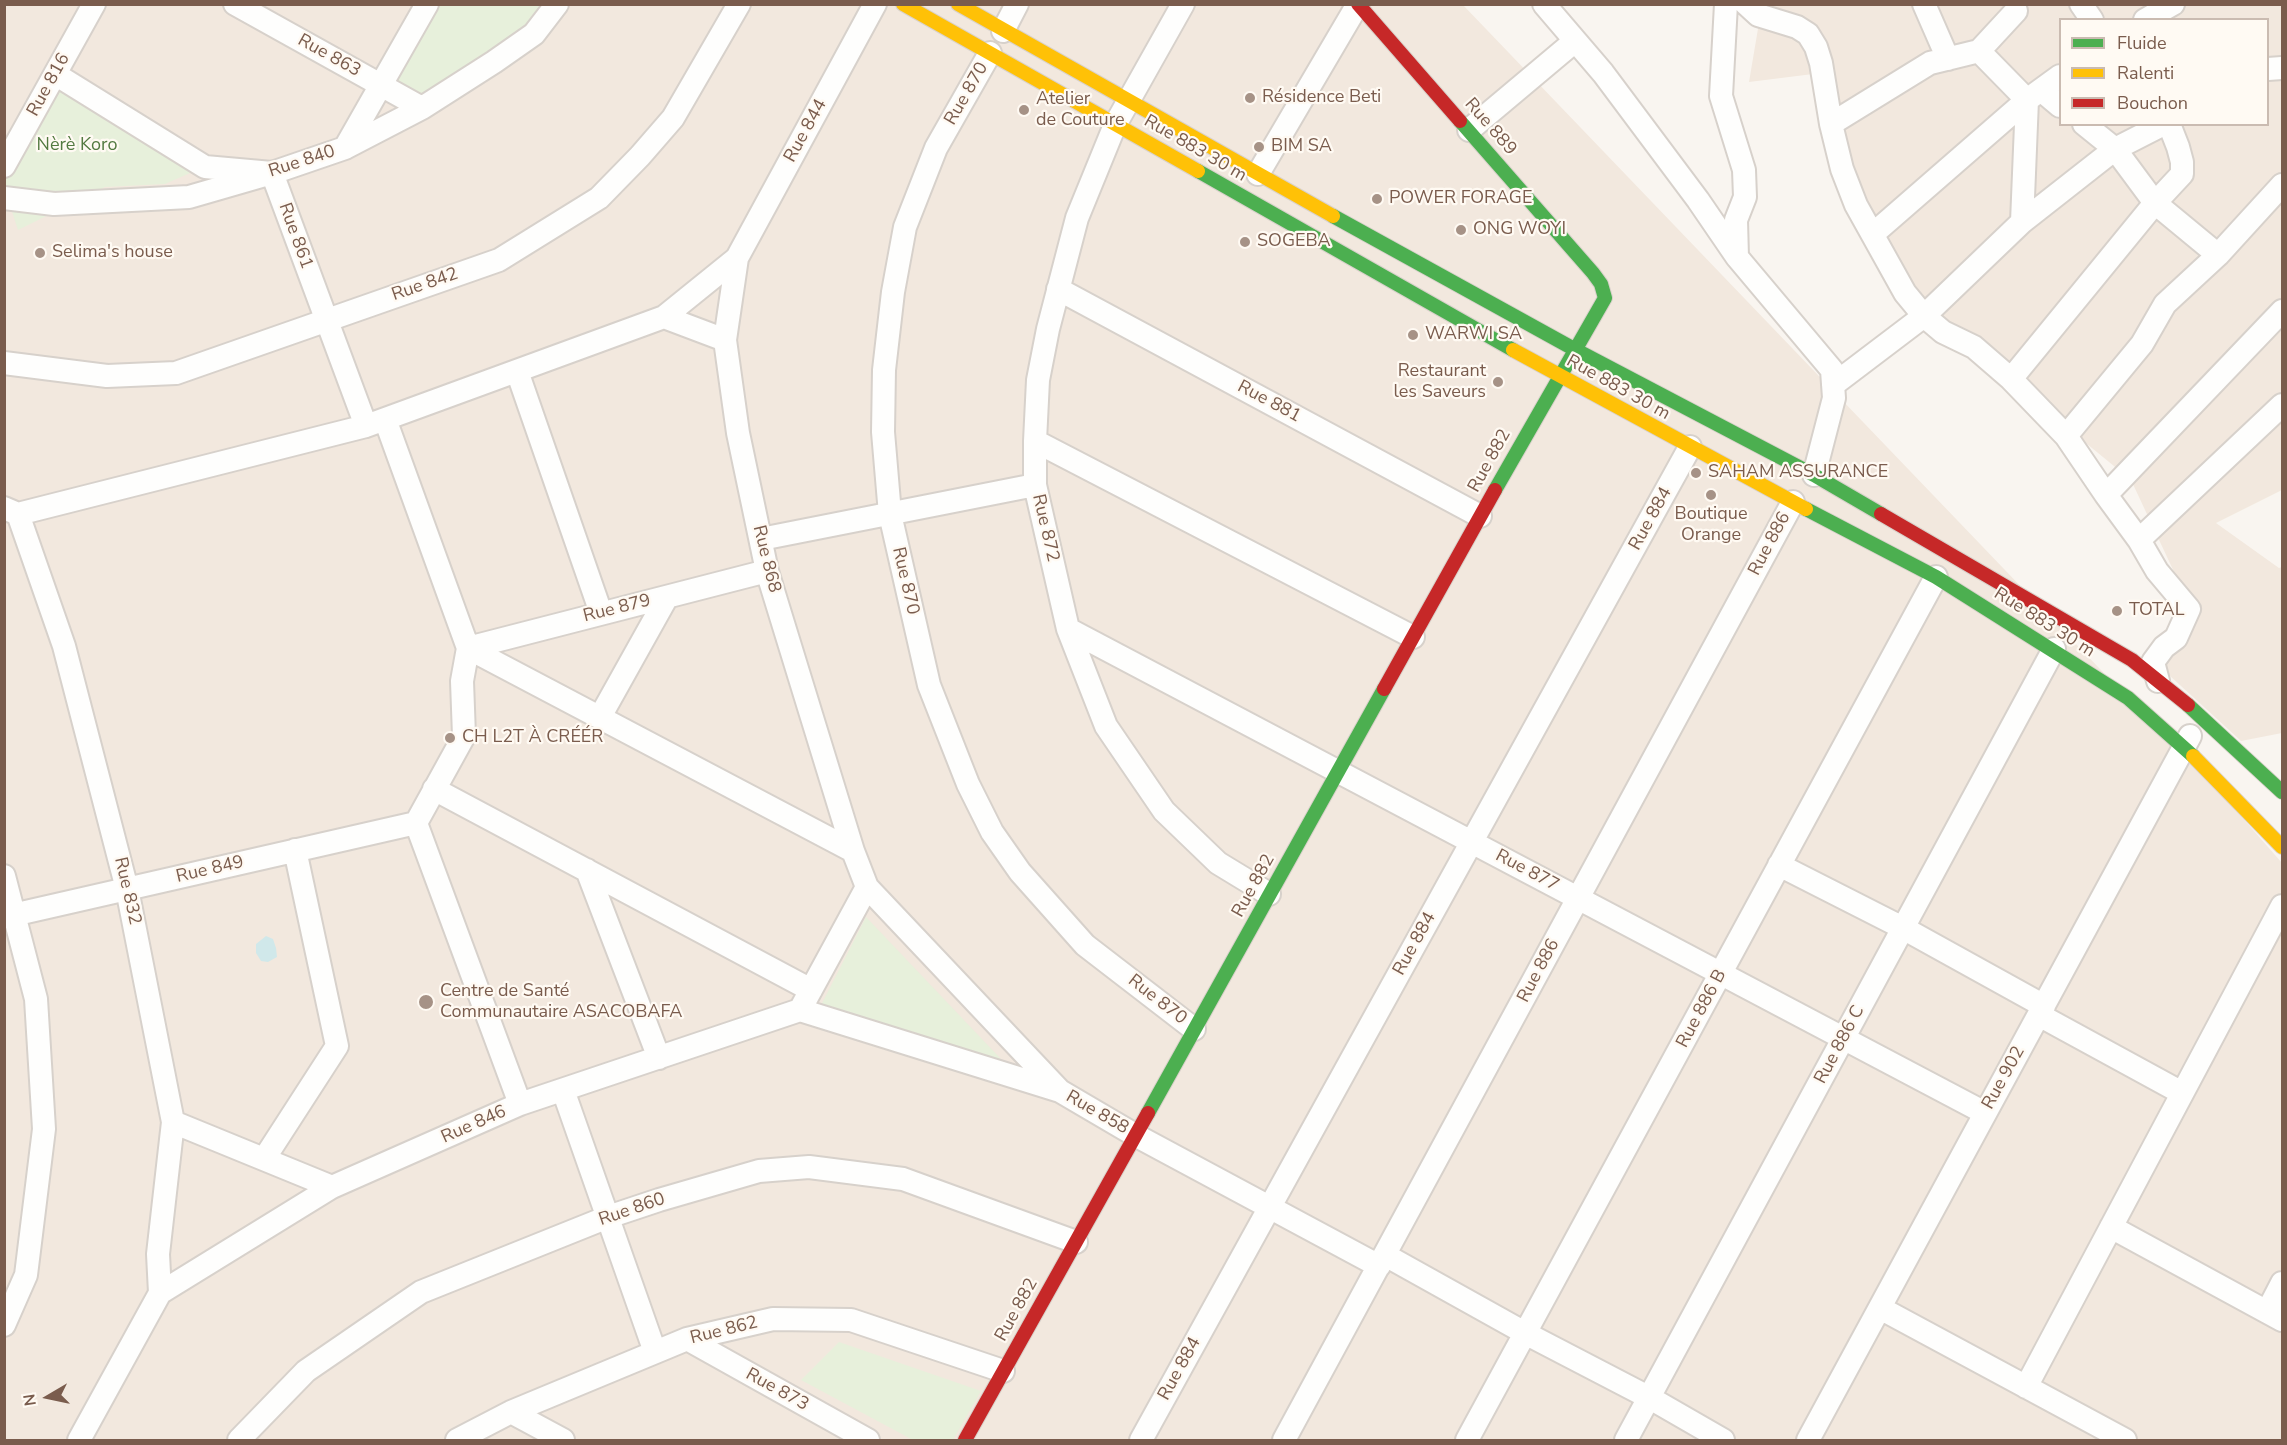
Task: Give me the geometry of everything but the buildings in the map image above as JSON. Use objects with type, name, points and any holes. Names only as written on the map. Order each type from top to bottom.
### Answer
[{"type":"main road","name":"Rue 883 30 m","points":[[903,4],[1558,376],[1936,577],[2128,698],[2184,746],[2283,847]]},
{"type":"main road","points":[[958,4],[1574,349],[1814,475],[2132,660],[2201,716],[2283,792]]},
{"type":"main road","name":"Rue 889","points":[[1358,4],[1601,284],[1605,298],[1574,349]]},
{"type":"main road","name":"Rue 882","points":[[965,1440],[1574,349]]},
{"type":"street","name":"Rue 816","points":[[4,166],[94,4]]},
{"type":"street","name":"Rue 863","points":[[236,4],[260,10],[422,108]]},
{"type":"street","points":[[345,148],[427,4]]},
{"type":"street","name":"Rue 840","points":[[4,198],[54,204],[189,197],[272,173],[345,148],[422,108],[495,62],[534,34],[557,4]]},
{"type":"street","name":"Rue 842","points":[[4,363],[107,376],[176,373],[498,260],[599,198],[640,156],[673,117],[739,4]]},
{"type":"street","name":"Rue 844","points":[[737,258],[875,4]]},
{"type":"street","points":[[1003,31],[1017,4]]},
{"type":"street","name":"Rue 872","points":[[1183,4],[1115,124],[1077,219],[1058,289],[1038,380],[1035,485],[1068,629],[1106,726],[1164,811],[1218,863],[1269,894]]},
{"type":"street","points":[[1258,174],[1358,4]]},
{"type":"street","points":[[1544,4],[1616,91],[1737,257],[1832,370],[1834,398],[1814,475]]},
{"type":"street","points":[[1726,4],[1721,96],[1744,170],[1745,197],[1736,220],[1737,257]]},
{"type":"street","points":[[1746,4],[1758,15],[1797,27],[1808,34],[1816,47],[1842,169],[1856,205],[1905,293],[1924,316],[1943,332],[1974,347],[2011,379],[2066,436],[2139,540],[2157,571],[2189,609],[2176,638],[2164,647],[2153,662],[2158,681]]},
{"type":"street","points":[[1924,4],[1948,59]]},
{"type":"street","points":[[2081,4],[2091,18]]},
{"type":"street","points":[[2148,18],[2173,4]]},
{"type":"street","points":[[2180,4],[2187,18]]},
{"type":"street","points":[[1831,124],[1930,63],[1979,51],[2016,11]]},
{"type":"street","points":[[1468,130],[1575,41]]},
{"type":"street","points":[[1979,51],[2034,95],[2059,105]]},
{"type":"street","name":"Rue 870","points":[[990,53],[936,148],[905,227],[893,292],[884,370],[882,432],[890,514],[929,685],[968,784],[992,832],[1020,872],[1085,945],[1194,1029]]},
{"type":"street","points":[[55,74],[205,166],[272,173]]},
{"type":"street","points":[[1873,234],[2034,95],[2059,77]]},
{"type":"street","points":[[2022,222],[2034,95]]},
{"type":"street","points":[[2086,126],[2115,149],[2155,203],[2218,255]]},
{"type":"street","points":[[1833,385],[1924,316],[2022,222],[2115,149],[2160,126]]},
{"type":"street","points":[[2011,379],[2155,203],[2182,174],[2182,162],[2170,126]]},
{"type":"street","name":"Rue 861","points":[[272,173],[326,319],[375,422],[468,648]]},
{"type":"street","points":[[2066,436],[2142,344],[2165,304],[2218,255],[2261,205],[2283,184]]},
{"type":"street","points":[[11,511],[375,422],[664,317],[737,258]]},
{"type":"street","name":"Rue 868","points":[[737,258],[725,340],[738,433],[767,571],[854,851]]},
{"type":"street","name":"Rue 881","points":[[1058,289],[1480,516]]},
{"type":"street","points":[[2106,495],[2283,311]]},
{"type":"street","points":[[664,317],[725,340]]},
{"type":"street","points":[[517,370],[602,613]]},
{"type":"street","points":[[2139,540],[2283,405]]},
{"type":"street","points":[[1035,441],[1413,637]]},
{"type":"street","name":"Rue 884","points":[[1141,1440],[1690,447]]},
{"type":"street","points":[[761,539],[1035,485]]},
{"type":"street","name":"Rue 886","points":[[1284,1440],[1793,502]]},
{"type":"street","name":"Rue 832","points":[[11,511],[64,646],[128,889],[173,1122],[158,1254],[160,1293]]},
{"type":"street","name":"Rue 879","points":[[468,648],[767,571]]},
{"type":"street","name":"Rue 886 B","points":[[1467,1440],[1936,577]]},
{"type":"street","points":[[600,717],[667,597]]},
{"type":"street","name":"Rue 877","points":[[1068,629],[1985,1113]]},
{"type":"street","points":[[520,1104],[416,823],[464,736],[462,681],[468,648],[854,851],[867,887],[1060,1091]]},
{"type":"street","name":"Rue 886 C","points":[[1626,1440],[2054,650]]},
{"type":"street","name":"Rue 902","points":[[1808,1440],[2201,716]]},
{"type":"street","points":[[434,789],[811,990]]},
{"type":"street","name":"Rue 849","points":[[10,916],[416,823]]},
{"type":"street","points":[[264,1159],[337,1046],[295,850]]},
{"type":"street","points":[[1779,865],[1904,928],[2182,1093]]},
{"type":"street","points":[[587,870],[659,1058]]},
{"type":"street","points":[[4,876],[10,916],[36,999],[44,1129],[26,1275],[4,1325]]},
{"type":"street","points":[[867,887],[800,1010],[1060,1091]]},
{"type":"street","points":[[2026,1387],[2283,906]]},
{"type":"street","name":"Rue 846","points":[[80,1440],[160,1293],[332,1187],[520,1104],[800,1010]]},
{"type":"street","points":[[563,1090],[656,1352]]},
{"type":"street","name":"Rue 858","points":[[1060,1091],[1135,1135],[1270,1207],[1382,1260],[1525,1333],[1650,1398],[1723,1440]]},
{"type":"street","points":[[173,1122],[332,1187]]},
{"type":"street","name":"Rue 860","points":[[239,1440],[306,1371],[422,1292],[608,1217],[759,1171],[808,1167],[903,1179],[1076,1242]]},
{"type":"street","points":[[2111,1227],[2275,1316],[2283,1283]]},
{"type":"street","points":[[1880,1308],[2125,1440]]},
{"type":"street","name":"Rue 862","points":[[457,1440],[512,1412],[687,1340],[773,1319],[850,1320],[1003,1371]]},
{"type":"street","name":"Rue 873","points":[[687,1340],[868,1440]]},
{"type":"street","points":[[512,1412],[563,1440]]},
{"type":"shaded area","points":[[5,5],[1463,5],[2240,815],[2282,863],[2282,1440],[5,1440]]},
{"type":"shaded area","points":[[1762,5],[2282,5],[2282,490],[2216,523],[2279,568],[2282,567],[2282,733],[2241,741],[2157,664],[2190,606],[2131,480],[1910,299],[1843,170],[1829,72],[1749,82]]},
{"type":"green space","points":[[437,5],[545,5],[533,21],[422,102],[394,79]]},
{"type":"green space","name":"Nèrè Koro","points":[[62,81],[206,166],[165,184],[105,187],[18,230],[5,190],[4,170]]},
{"type":"green space","points":[[866,917],[1019,1078],[816,1015]]},
{"type":"green space","points":[[839,1342],[981,1391],[953,1440],[913,1440],[801,1380]]},
{"type":"water","points":[[266,936],[273,939],[277,957],[268,962],[261,961],[256,953],[256,944]]},
{"type":"traffic: fast","points":[[1460,121],[1593,273],[1601,284],[1605,298],[1495,490]]},
{"type":"traffic: fast","points":[[1198,171],[1513,350]]},
{"type":"traffic: fast","points":[[1333,216],[1574,349],[1814,475],[1881,514]]},
{"type":"traffic: fast","points":[[1806,509],[1936,577],[2128,698],[2193,756]]},
{"type":"traffic: fast","points":[[1148,1113],[1384,689]]},
{"type":"traffic: fast","points":[[2188,705],[2282,792]]},
{"type":"traffic: slow","points":[[903,4],[1198,171]]},
{"type":"traffic: slow","points":[[958,4],[1333,216]]},
{"type":"traffic: slow","points":[[1513,350],[1806,509]]},
{"type":"traffic: slow","points":[[2193,756],[2282,847]]},
{"type":"traffic: jam","points":[[1358,4],[1460,121]]},
{"type":"traffic: jam","points":[[1384,689],[1495,490]]},
{"type":"traffic: jam","points":[[1881,514],[2132,660],[2188,705]]},
{"type":"traffic: jam","points":[[965,1440],[1148,1113]]},
{"type":"place","name":"Résidence Beti","points":[[1250,98]]},
{"type":"place","name":"Atelier de Couture","points":[[1024,110]]},
{"type":"place","name":"BIM SA","points":[[1259,147]]},
{"type":"place","name":"POWER FORAGE","points":[[1377,199]]},
{"type":"place","name":"ONG WOYI","points":[[1461,230]]},
{"type":"place","name":"SOGEBA","points":[[1245,242]]},
{"type":"place","name":"Selima's house","points":[[40,253]]},
{"type":"place","name":"WARWI SA","points":[[1413,335]]},
{"type":"place","name":"Restaurant les Saveurs","points":[[1498,382]]},
{"type":"place","name":"SAHAM ASSURANCE","points":[[1696,473]]},
{"type":"place","name":"Boutique Orange","points":[[1711,495]]},
{"type":"place","name":"TOTAL","points":[[2117,611]]},
{"type":"place","name":"CH L2T À CRÉÉR","points":[[450,738]]},
{"type":"place","name":"Centre de Santé Communautaire ASACOBAFA","points":[[426,1002]]}]
